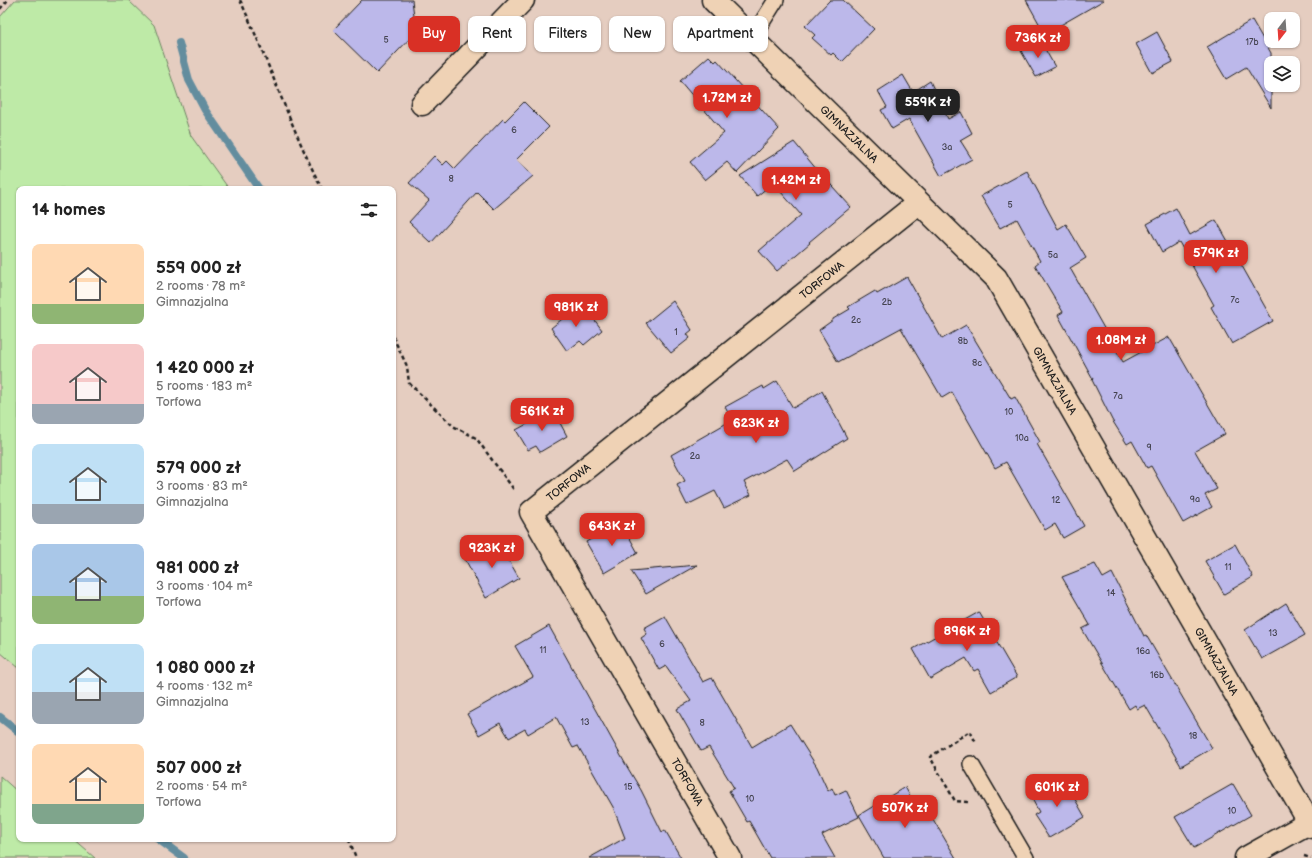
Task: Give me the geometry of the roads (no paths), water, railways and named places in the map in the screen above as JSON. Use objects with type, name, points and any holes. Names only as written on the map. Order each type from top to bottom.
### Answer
[{"type":"street","points":[[422,104],[523,0]]},
{"type":"street","name":"GIMNAZJALNA","points":[[713,0],[729,16]]},
{"type":"street","name":"GIMNAZJALNA","points":[[766,52],[996,278],[1311,823]]},
{"type":"street","name":"TORFOWA","points":[[730,858],[531,512],[918,203]]},
{"type":"street","points":[[1246,858],[1311,823]]},
{"type":"lane","points":[[766,16],[776,0]]},
{"type":"lane","points":[[971,764],[1026,858]]},
{"type":"waterway","points":[[179,43],[189,80],[205,110],[257,186]]},
{"type":"waterway","points":[[0,717],[16,730]]},
{"type":"waterway","points":[[162,842],[184,858]]}]
